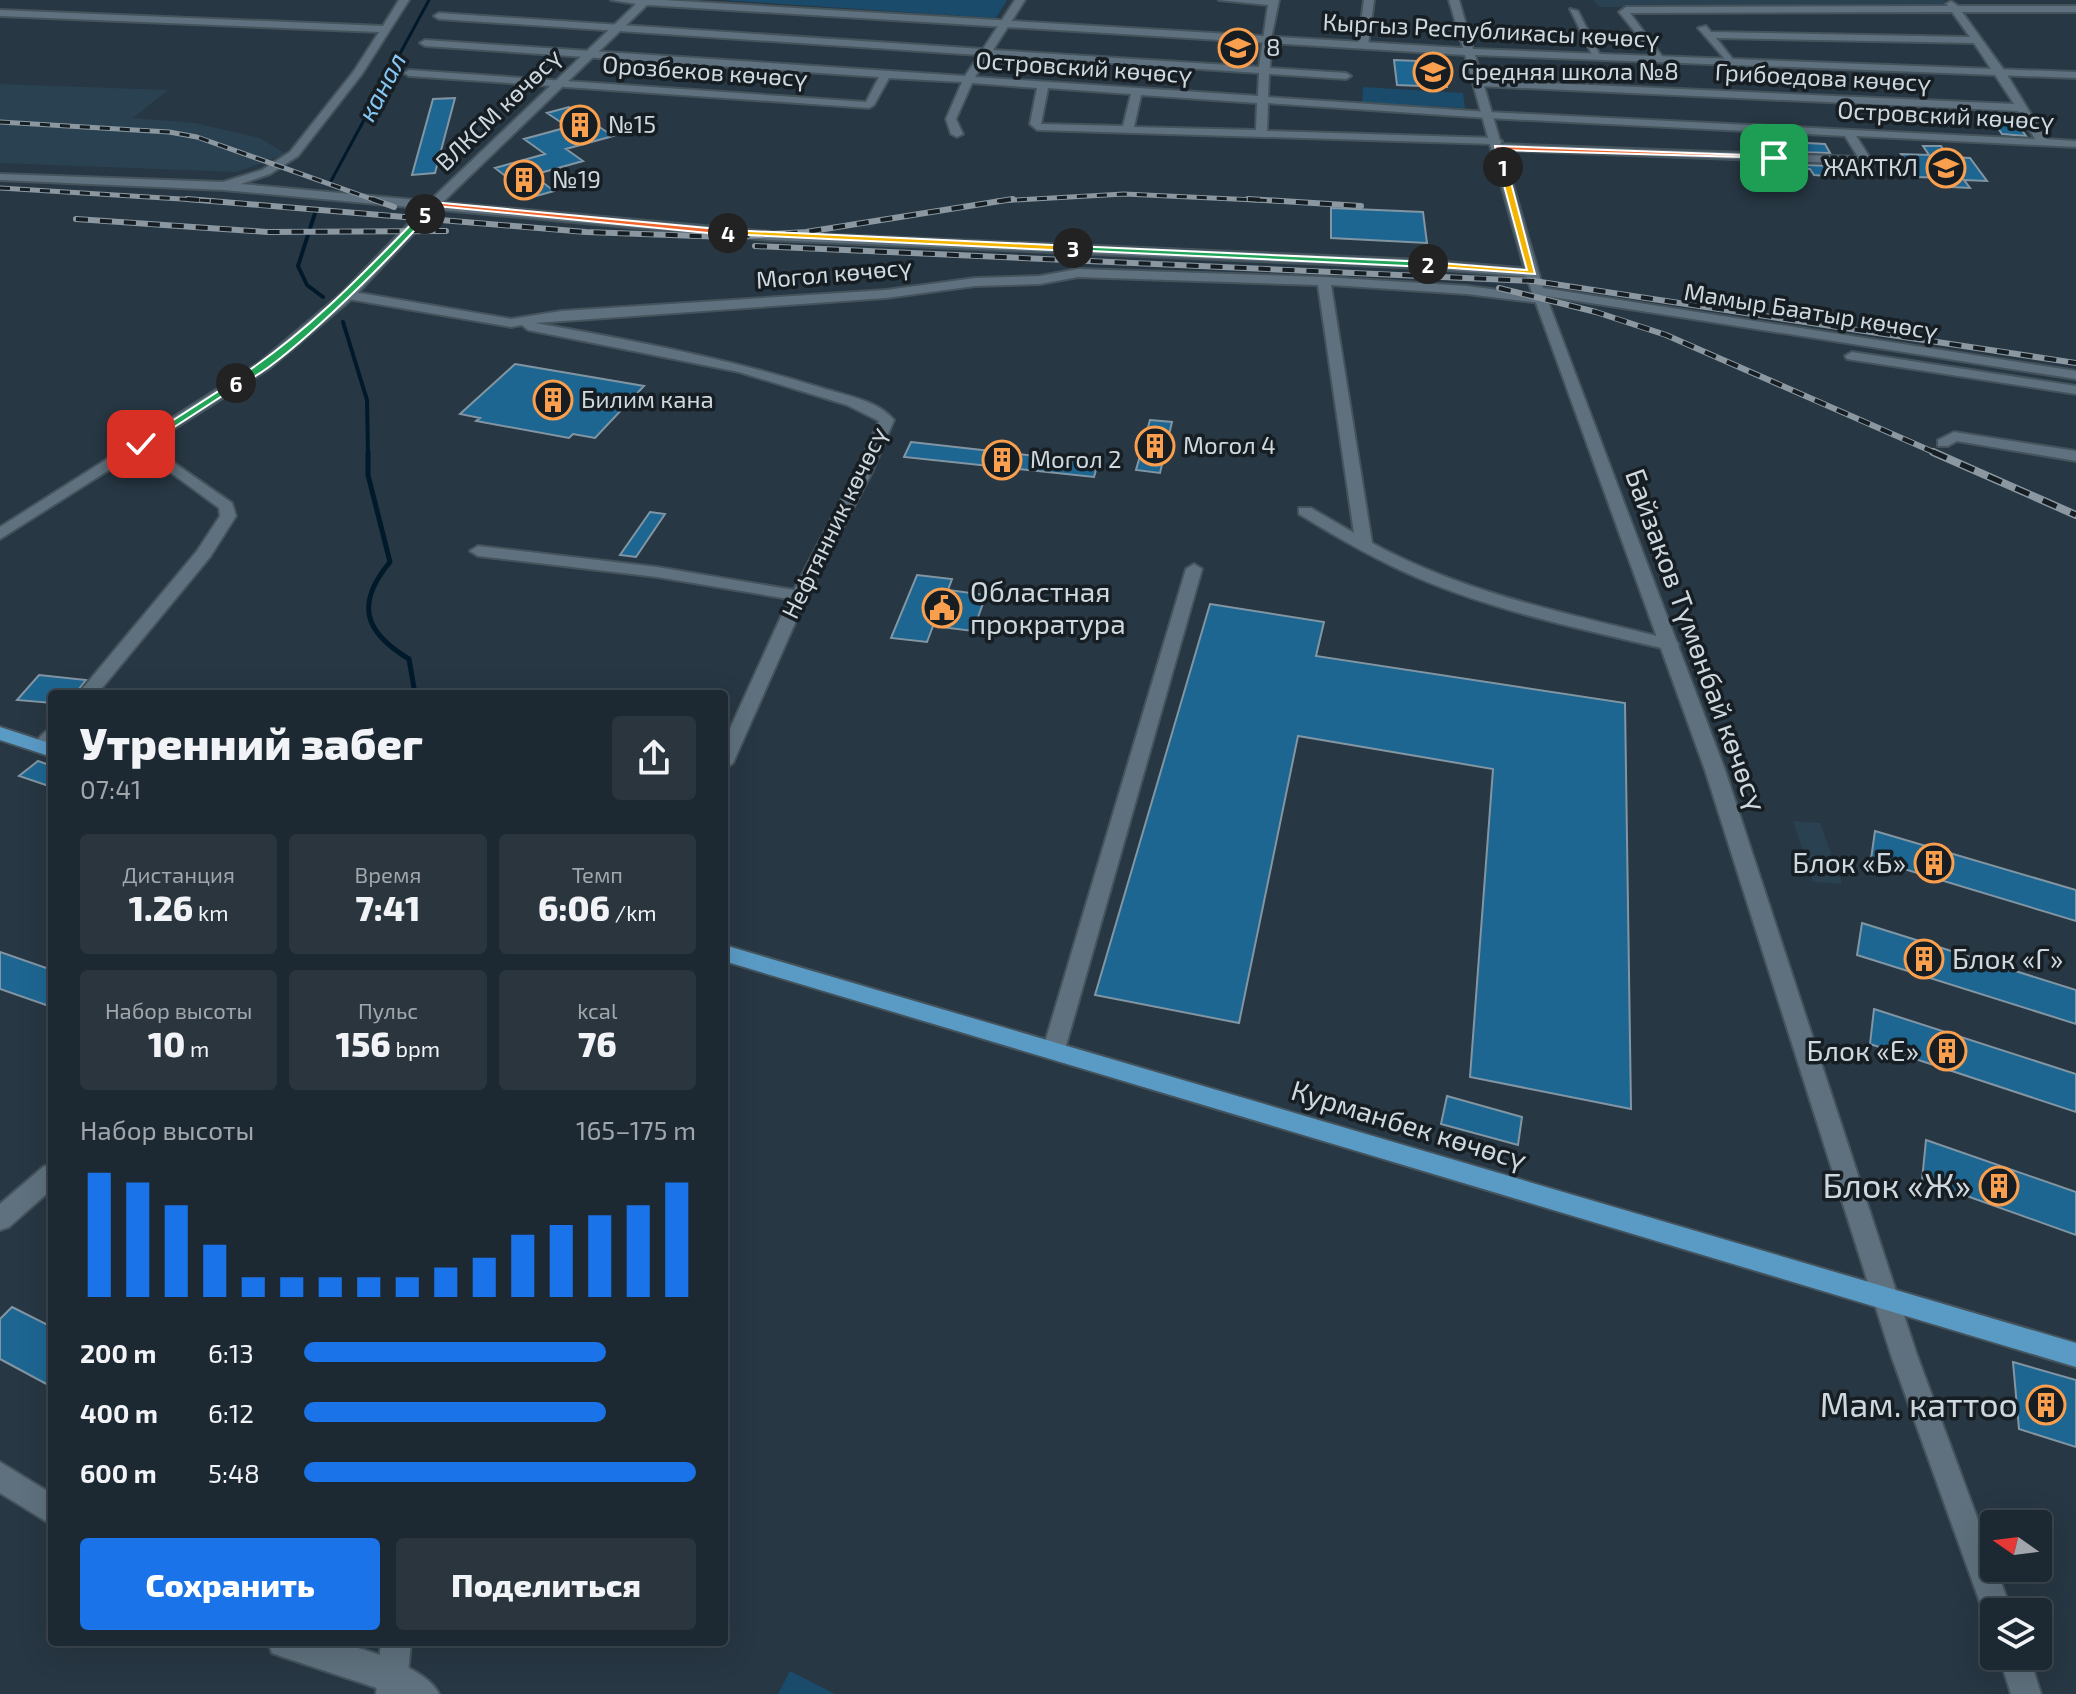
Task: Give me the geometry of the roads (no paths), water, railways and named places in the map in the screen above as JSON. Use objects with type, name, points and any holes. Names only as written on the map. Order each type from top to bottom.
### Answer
[{"type":"main road","points":[[0,733],[48,745]]},
{"type":"main road","name":"Курманбек көчөсү","points":[[728,954],[2076,1355]]},
{"type":"street","points":[[224,186],[266,172],[294,154],[358,72],[404,0]]},
{"type":"street","name":"Кыргыз Республикасы көчөсү","points":[[616,0],[1471,52],[2076,75]]},
{"type":"street","points":[[957,134],[951,119],[968,80],[1020,0]]},
{"type":"street","points":[[1224,0],[1274,1],[1266,39],[1261,135]]},
{"type":"street","points":[[1363,45],[1369,0]]},
{"type":"street","name":"Байзаков Түмөнбай көчөсү","points":[[1454,0],[1532,273],[1735,829],[1886,1299],[1992,1598]]},
{"type":"street","points":[[2046,0],[2058,9]]},
{"type":"street","name":"ВЛКСМ көчөсү","points":[[0,534],[265,365],[348,295],[435,203],[644,2]]},
{"type":"street","points":[[1951,4],[2001,73],[2041,140]]},
{"type":"street","points":[[1659,59],[1626,10],[1951,4],[2076,9]]},
{"type":"street","points":[[1686,10],[1730,62]]},
{"type":"street","points":[[1573,11],[1598,57]]},
{"type":"street","points":[[0,13],[386,29]]},
{"type":"street","points":[[439,16],[1346,76]]},
{"type":"street","points":[[1709,35],[1979,40]]},
{"type":"street","name":"Островский көчөсү","points":[[425,43],[1488,115],[2076,144]]},
{"type":"street","name":"Орозбеков көчөсү","points":[[409,73],[869,105],[885,75]]},
{"type":"street","name":"Грибоедова көчөсү","points":[[1479,83],[2021,108]]},
{"type":"street","points":[[1043,85],[1035,124],[1037,127],[1866,161],[1847,131]]},
{"type":"street","points":[[1127,131],[1137,91]]},
{"type":"street","points":[[0,177],[224,186],[770,236],[1423,264],[1532,273]]},
{"type":"street","name":"Могол көчөсү","points":[[348,295],[511,323],[561,315],[871,295],[975,282],[1017,282],[1078,273],[1324,281],[1540,295]]},
{"type":"street","points":[[1324,281],[1364,546]]},
{"type":"street","name":"Мамыр Баатыр көчөсү","points":[[1540,295],[2076,375]]},
{"type":"street","name":"Нефтянник көчөсү","points":[[511,323],[662,352],[800,385],[878,412],[887,420],[864,472],[799,596],[728,754]]},
{"type":"street","points":[[1852,356],[2076,390]]},
{"type":"street","points":[[1943,443],[1954,436],[2076,456]]},
{"type":"street","points":[[90,690],[204,554],[228,516],[226,506],[141,444]]},
{"type":"street","points":[[1305,511],[1364,546],[1453,585],[1563,620],[1670,645]]},
{"type":"street","points":[[478,551],[657,572],[799,596]]},
{"type":"street","points":[[1054,1049],[1194,569]]},
{"type":"street","points":[[0,1219],[48,1177]]},
{"type":"street","points":[[0,1476],[48,1508]]},
{"type":"street","points":[[293,1646],[392,1685],[424,1694]]},
{"type":"street","points":[[392,1685],[396,1646]]},
{"type":"street","points":[[2018,1670],[2026,1694]]},
{"type":"waterway","name":"канал","points":[[331,181],[429,0]]},
{"type":"waterway","points":[[315,213],[298,266],[307,285],[323,297]]},
{"type":"waterway","points":[[343,322],[367,400],[368,454]]},
{"type":"waterway","points":[[368,454],[368,475],[390,562],[372,591],[370,616],[382,638],[409,659],[414,690]]},
{"type":"railway","points":[[0,122],[169,132],[197,137],[377,201]]},
{"type":"railway","points":[[0,188],[203,200]]},
{"type":"railway","points":[[1002,201],[1124,194],[1279,201]]},
{"type":"railway","points":[[187,199],[203,200]]},
{"type":"railway","points":[[372,199],[394,207]]},
{"type":"railway","points":[[1002,201],[1013,199]]},
{"type":"railway","points":[[1248,199],[1361,206]]},
{"type":"railway","points":[[203,200],[214,201]]},
{"type":"railway","points":[[203,200],[586,232],[726,237],[806,232],[1002,201]]},
{"type":"railway","points":[[997,201],[1002,201]]},
{"type":"railway","points":[[76,219],[267,232],[446,231]]},
{"type":"railway","points":[[755,246],[1534,281],[2076,363]]},
{"type":"railway","points":[[1499,288],[1596,312],[1666,335],[1938,454]]},
{"type":"railway","points":[[1933,452],[2076,515]]},
{"type":"place","name":"8","points":[[1238,48]]},
{"type":"place","name":"Средняя школа №8","points":[[1433,72]]},
{"type":"place","name":"№15","points":[[580,125]]},
{"type":"place","name":"ЖАКТКЛ","points":[[1946,168]]},
{"type":"place","name":"№19","points":[[524,180]]},
{"type":"place","name":"Билим кана","points":[[553,400]]},
{"type":"place","name":"Могол 4","points":[[1155,446]]},
{"type":"place","name":"Могол 2","points":[[1002,460]]},
{"type":"place","name":"Областная прократура","points":[[942,608]]},
{"type":"place","name":"Блок «Б»","points":[[1934,863]]},
{"type":"place","name":"Блок «Г»","points":[[1924,959]]},
{"type":"place","name":"Блок «Е»","points":[[1947,1051]]},
{"type":"place","name":"Блок «Ж»","points":[[1999,1186]]},
{"type":"place","name":"Мам. каттоо","points":[[2046,1405]]}]
